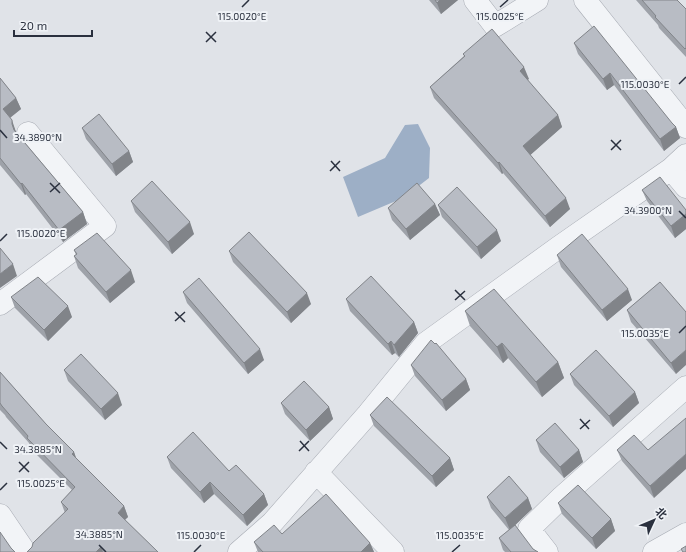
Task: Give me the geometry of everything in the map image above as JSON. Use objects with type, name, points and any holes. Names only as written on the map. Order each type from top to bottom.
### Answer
[{"type":"street","points":[[475,0],[495,26],[537,0]]},
{"type":"street","points":[[590,2],[686,127]]},
{"type":"street","points":[[0,304],[105,226],[28,133]]},
{"type":"street","points":[[239,552],[272,523],[368,414],[426,343],[678,162],[686,187]]},
{"type":"street","points":[[547,552],[529,529],[562,497],[686,387]]},
{"type":"street","points":[[316,472],[393,552]]},
{"type":"street","points":[[0,515],[25,552]]},
{"type":"street","points":[[654,552],[686,534]]},
{"type":"water","points":[[418,124],[430,148],[429,178],[403,198],[358,217],[343,177],[385,158],[405,125]]},
{"type":"building","points":[[642,0],[677,0],[686,9],[685,49],[655,17],[656,16]]},
{"type":"building","points":[[594,26],[676,127],[660,139],[610,73],[603,79],[574,43]]},
{"type":"building","points":[[492,29],[524,67],[520,71],[558,115],[523,146],[566,198],[545,216],[499,162],[498,163],[430,87],[465,56],[463,54]]},
{"type":"building","points":[[0,78],[16,98],[3,109],[12,120],[14,130],[83,212],[59,230],[0,158]]},
{"type":"building","points":[[99,114],[129,151],[112,164],[82,128]]},
{"type":"building","points":[[660,177],[686,210],[686,214],[671,226],[642,190]]},
{"type":"building","points":[[152,181],[190,222],[168,242],[131,201]]},
{"type":"building","points":[[417,183],[435,204],[406,229],[388,208]]},
{"type":"building","points":[[457,187],[497,230],[477,247],[438,205]]},
{"type":"building","points":[[249,232],[307,293],[287,312],[229,251]]},
{"type":"building","points":[[97,233],[131,270],[106,292],[74,256],[77,254],[74,250]]},
{"type":"building","points":[[582,234],[628,289],[602,310],[557,255]]},
{"type":"building","points":[[0,248],[13,264],[0,274]]},
{"type":"building","points":[[371,276],[414,322],[394,345],[391,341],[388,344],[346,299]]},
{"type":"building","points":[[38,277],[68,306],[44,330],[11,297]]},
{"type":"building","points":[[199,278],[260,349],[244,363],[183,292]]},
{"type":"building","points":[[660,282],[686,312],[686,350],[671,363],[627,310]]},
{"type":"building","points":[[494,289],[558,362],[536,382],[502,343],[497,347],[465,311]]},
{"type":"building","points":[[431,340],[435,344],[436,343],[466,379],[442,400],[411,365]]},
{"type":"building","points":[[596,350],[635,392],[609,416],[570,374]]},
{"type":"building","points":[[81,354],[118,393],[101,409],[64,370]]},
{"type":"building","points":[[0,372],[46,424],[74,452],[72,454],[124,506],[118,513],[158,552],[106,552],[101,547],[96,552],[27,552],[32,547],[33,543],[68,509],[61,502],[75,487],[27,438],[28,436],[0,403]]},
{"type":"building","points":[[304,381],[329,407],[306,430],[281,403]]},
{"type":"building","points":[[387,397],[450,458],[432,476],[370,415]]},
{"type":"building","points":[[686,418],[686,454],[650,486],[617,450],[634,435],[648,450]]},
{"type":"building","points":[[555,423],[579,450],[560,467],[536,440]]},
{"type":"building","points":[[193,432],[229,471],[236,465],[264,494],[243,515],[210,482],[200,492],[167,457]]},
{"type":"building","points":[[509,476],[528,498],[505,518],[487,497]]},
{"type":"building","points":[[578,485],[611,519],[592,538],[558,503]]},
{"type":"building","points":[[326,494],[370,543],[361,552],[263,552],[254,542],[274,525],[282,534]]},
{"type":"building","points":[[515,525],[533,549],[538,552],[511,552],[499,538]]},
{"type":"building","points":[[0,532],[11,548],[15,552],[0,552]]},
{"type":"building","points":[[686,546],[686,552],[683,552],[681,549]]}]
